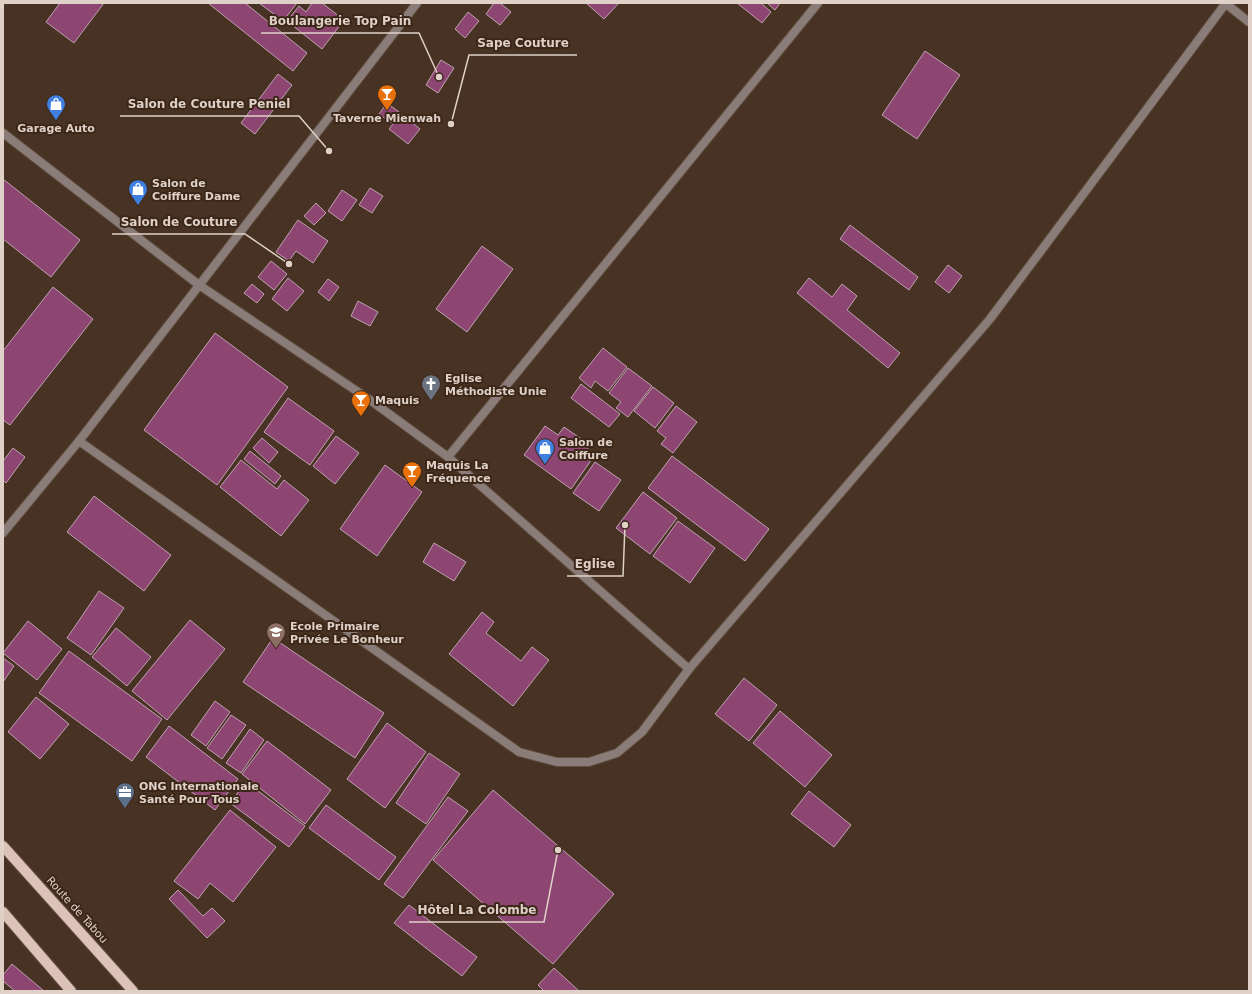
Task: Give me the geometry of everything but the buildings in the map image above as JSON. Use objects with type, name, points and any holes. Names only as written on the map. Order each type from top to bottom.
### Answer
[{"type":"main road","name":"Route de Tabou","points":[[3,846],[133,991]]},
{"type":"main road","points":[[3,912],[71,991]]},
{"type":"street","points":[[3,532],[79,441],[417,3]]},
{"type":"street","points":[[448,458],[818,3]]},
{"type":"street","points":[[79,441],[519,752],[557,762],[589,762],[617,754],[642,732],[689,669],[990,319],[1225,3],[1249,22]]},
{"type":"street","points":[[3,133],[199,285],[370,400],[448,458],[689,669]]},
{"type":"place","name":"Boulangerie Top Pain","points":[[439,77]]},
{"type":"place","name":"Taverne Mienwah","points":[[387,111]]},
{"type":"place","name":"Garage Auto","points":[[56,121]]},
{"type":"place","name":"Sape Couture","points":[[451,124]]},
{"type":"place","name":"Salon de Couture Peniel","points":[[329,151]]},
{"type":"place","name":"Salon de Coiffure Dame","points":[[138,206]]},
{"type":"place","name":"Salon de Couture","points":[[289,264]]},
{"type":"place","name":"Eglise Méthodiste Unie","points":[[431,401]]},
{"type":"place","name":"Maquis","points":[[361,417]]},
{"type":"place","name":"Salon de Coiffure","points":[[545,465]]},
{"type":"place","name":"Maquis La Fréquence","points":[[412,488]]},
{"type":"place","name":"Eglise","points":[[625,525]]},
{"type":"place","name":"Ecole Primaire Privée Le Bonheur","points":[[276,649]]},
{"type":"place","name":"ONG Internationale Santé Pour Tous","points":[[125,809]]},
{"type":"place","name":"Hôtel La Colombe","points":[[558,850]]}]
